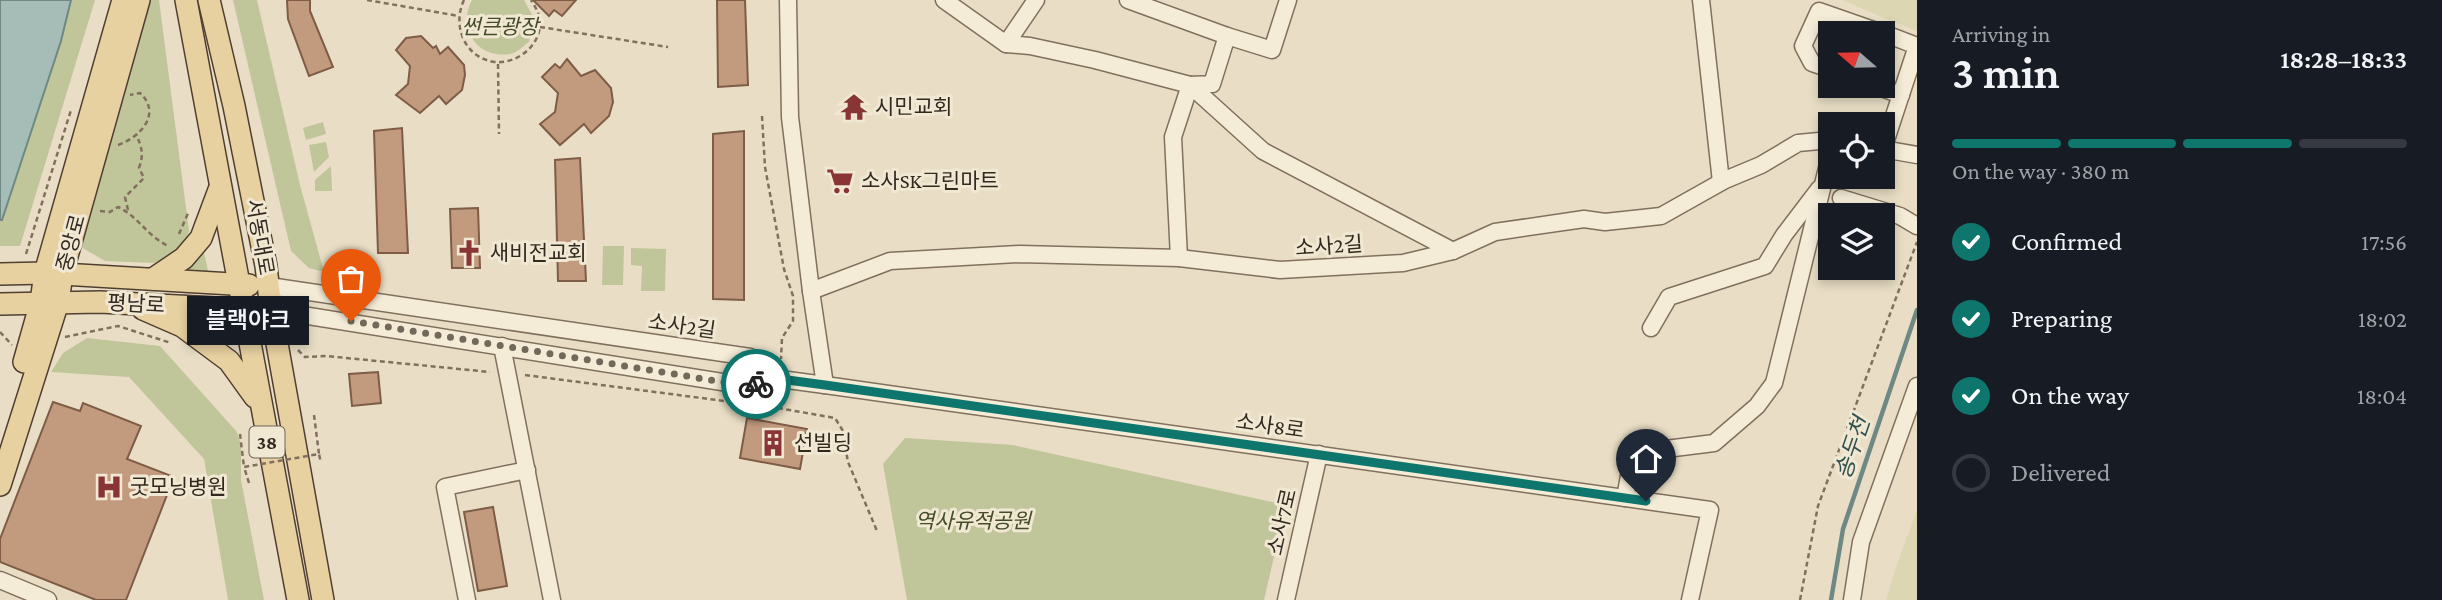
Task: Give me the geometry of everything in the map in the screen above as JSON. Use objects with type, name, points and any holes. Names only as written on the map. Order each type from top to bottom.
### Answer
[{"type":"main road","name":"중앙로","points":[[0,485],[49,302],[53,273],[123,0]]},
{"type":"main road","name":"중앙로","points":[[53,273],[139,0]]},
{"type":"main road","name":"서동대로","points":[[186,0],[298,600]]},
{"type":"main road","name":"서동대로","points":[[209,0],[234,106],[269,286],[323,600]]},
{"type":"main road","points":[[153,279],[184,257],[201,238],[220,188]]},
{"type":"main road","name":"평남로","points":[[0,274],[53,273],[269,286]]},
{"type":"main road","name":"중앙로","points":[[0,443],[26,355],[49,302]]},
{"type":"main road","name":"평남로","points":[[0,304],[131,303],[271,310]]},
{"type":"main road","points":[[131,303],[182,326],[229,361],[260,404]]},
{"type":"street","points":[[788,0],[790,117],[825,385]]},
{"type":"street","points":[[944,0],[1006,44],[1030,46],[1095,60],[1190,85],[1212,84],[1227,36]]},
{"type":"street","points":[[1006,44],[1036,0]]},
{"type":"street","points":[[1128,0],[1272,50],[1288,0]]},
{"type":"street","points":[[1701,0],[1721,182]]},
{"type":"street","points":[[1818,65],[1812,63],[1803,46],[1819,11],[1848,21]]},
{"type":"street","points":[[1895,38],[1917,46],[1895,113]]},
{"type":"street","points":[[1190,85],[1264,150],[1453,251]]},
{"type":"street","points":[[1179,258],[1173,137],[1190,85]]},
{"type":"street","points":[[1895,93],[1901,95]]},
{"type":"street","name":"소사2길","points":[[811,291],[890,261],[1020,254],[1179,258],[1280,270],[1403,263],[1453,251],[1495,232],[1584,219],[1605,222],[1661,216],[1798,143],[1818,141]]},
{"type":"street","points":[[1895,151],[1917,155]]},
{"type":"street","points":[[1651,328],[1669,298],[1765,266],[1784,235],[1819,189]]},
{"type":"street","points":[[1625,498],[1631,465],[1642,452],[1714,443],[1757,406],[1774,383],[1822,189]]},
{"type":"street","points":[[1841,198],[1900,216],[1917,226]]},
{"type":"street","name":"소사2길","points":[[269,286],[750,357],[780,379]]},
{"type":"street","points":[[271,310],[747,386],[780,379]]},
{"type":"street","points":[[502,346],[552,600]]},
{"type":"street","name":"소사8로","points":[[780,379],[1710,510],[1690,600]]},
{"type":"street","points":[[1852,600],[1861,542],[1917,386]]},
{"type":"street","name":"소사7로","points":[[1286,600],[1319,454]]},
{"type":"street","points":[[467,600],[445,487],[527,470]]},
{"type":"street","points":[[0,580],[48,600]]},
{"type":"path","points":[[367,0],[459,16]]},
{"type":"path","points":[[464,0],[459,16],[462,41],[480,55],[498,62],[520,56],[536,41],[540,27],[539,14],[531,0]]},
{"type":"path","points":[[540,27],[668,47]]},
{"type":"path","points":[[498,62],[499,134]]},
{"type":"path","points":[[112,148],[136,134],[149,118],[151,109],[140,93],[124,100]]},
{"type":"path","points":[[17,256],[25,256],[72,107]]},
{"type":"path","points":[[762,116],[765,167],[784,269],[793,296],[793,321],[782,338],[780,379]]},
{"type":"path","points":[[128,212],[125,197],[144,178],[139,168],[143,156],[142,148],[136,134]]},
{"type":"path","points":[[92,205],[105,212],[118,207],[128,212],[154,239],[174,248],[162,254]]},
{"type":"path","points":[[179,236],[189,211]]},
{"type":"path","points":[[1800,600],[1818,506],[1917,242]]},
{"type":"path","points":[[60,339],[68,335],[118,326],[177,345]]},
{"type":"path","points":[[0,332],[8,343],[26,355]]},
{"type":"path","points":[[277,343],[290,342],[305,357],[326,356],[508,373],[778,408],[835,418],[843,431],[848,462],[877,531]]},
{"type":"path","points":[[314,415],[321,463]]},
{"type":"path","points":[[843,431],[845,444]]},
{"type":"path","points":[[240,434],[249,483]]},
{"type":"path","points":[[244,467],[319,454]]},
{"type":"shaded area","points":[[1842,0],[1917,0],[1917,31],[1895,21]]},
{"type":"shaded area","points":[[1917,510],[1917,600],[1886,600],[1898,561]]},
{"type":"green space","points":[[71,0],[95,0],[20,246],[0,246],[0,220],[61,41]]},
{"type":"green space","points":[[148,0],[159,0],[189,231],[184,244],[173,254],[154,263],[105,261],[81,247]]},
{"type":"green space","points":[[233,0],[257,0],[300,185],[324,272],[309,268],[291,251]]},
{"type":"green space","name":"썬큰광장","points":[[472,0],[524,0],[535,20],[529,42],[510,54],[498,54],[479,46],[468,30],[468,10]]},
{"type":"green space","points":[[323,122],[326,134],[306,140],[303,128]]},
{"type":"green space","points":[[326,142],[329,157],[314,172],[309,145]]},
{"type":"green space","points":[[331,166],[332,191],[315,191],[315,180]]},
{"type":"green space","points":[[201,238],[208,271],[173,271]]},
{"type":"green space","points":[[603,246],[624,246],[623,285],[602,285]]},
{"type":"green space","points":[[631,248],[666,249],[665,291],[641,291],[642,266],[631,265]]},
{"type":"green space","points":[[87,338],[160,346],[237,432],[241,445],[241,480],[264,600],[228,600],[204,459],[129,377],[51,372],[63,353]]},
{"type":"green space","name":"역사유적공원","points":[[905,438],[1013,445],[1286,505],[1264,600],[907,600],[883,464]]},
{"type":"water","points":[[0,0],[71,0],[61,41],[2,220],[0,220]]},
{"type":"building","points":[[287,0],[310,0],[310,11],[333,67],[309,76],[288,19]]},
{"type":"building","points":[[533,0],[576,0],[562,16],[554,10],[549,16]]},
{"type":"building","points":[[717,0],[745,0],[748,85],[718,87]]},
{"type":"building","points":[[421,36],[433,48],[436,46],[440,54],[448,47],[464,65],[465,75],[462,90],[446,104],[439,96],[420,113],[396,95],[408,84],[410,66],[396,50],[406,38]]},
{"type":"building","points":[[567,59],[581,76],[595,70],[611,88],[613,102],[609,116],[591,133],[584,124],[560,145],[540,124],[555,112],[558,93],[542,77],[555,64],[560,68]]},
{"type":"building","points":[[402,128],[408,253],[378,253],[374,131]]},
{"type":"building","points":[[744,131],[744,300],[713,299],[713,134]]},
{"type":"building","points":[[580,158],[586,281],[558,281],[555,160]]},
{"type":"building","points":[[478,208],[480,268],[452,268],[450,209]]},
{"type":"building","points":[[378,372],[381,403],[352,406],[349,374]]},
{"type":"building","points":[[53,402],[80,411],[83,403],[141,426],[127,459],[174,477],[126,600],[96,600],[0,562],[0,539]]},
{"type":"building","name":"선빌딩","points":[[747,418],[807,429],[800,469],[740,458]]},
{"type":"building","points":[[493,507],[507,586],[478,591],[464,512]]},
{"type":"waterway","name":"송두천","points":[[1831,600],[1843,529],[1917,310]]},
{"type":"way so far","points":[[351,321],[747,386],[756,384]]},
{"type":"place","name":"시민교회","points":[[854,107]]},
{"type":"place","name":"소사SK그린마트","points":[[840,181]]},
{"type":"place","name":"새비전교회","points":[[469,253]]},
{"type":"place","name":"블랙야크","points":[[351,321]]},
{"type":"place","name":"선빌딩","points":[[773,443]]},
{"type":"place","name":"굿모닝병원","points":[[109,487]]},
{"type":"route","points":[[756,384],[780,379],[1646,501]]}]
